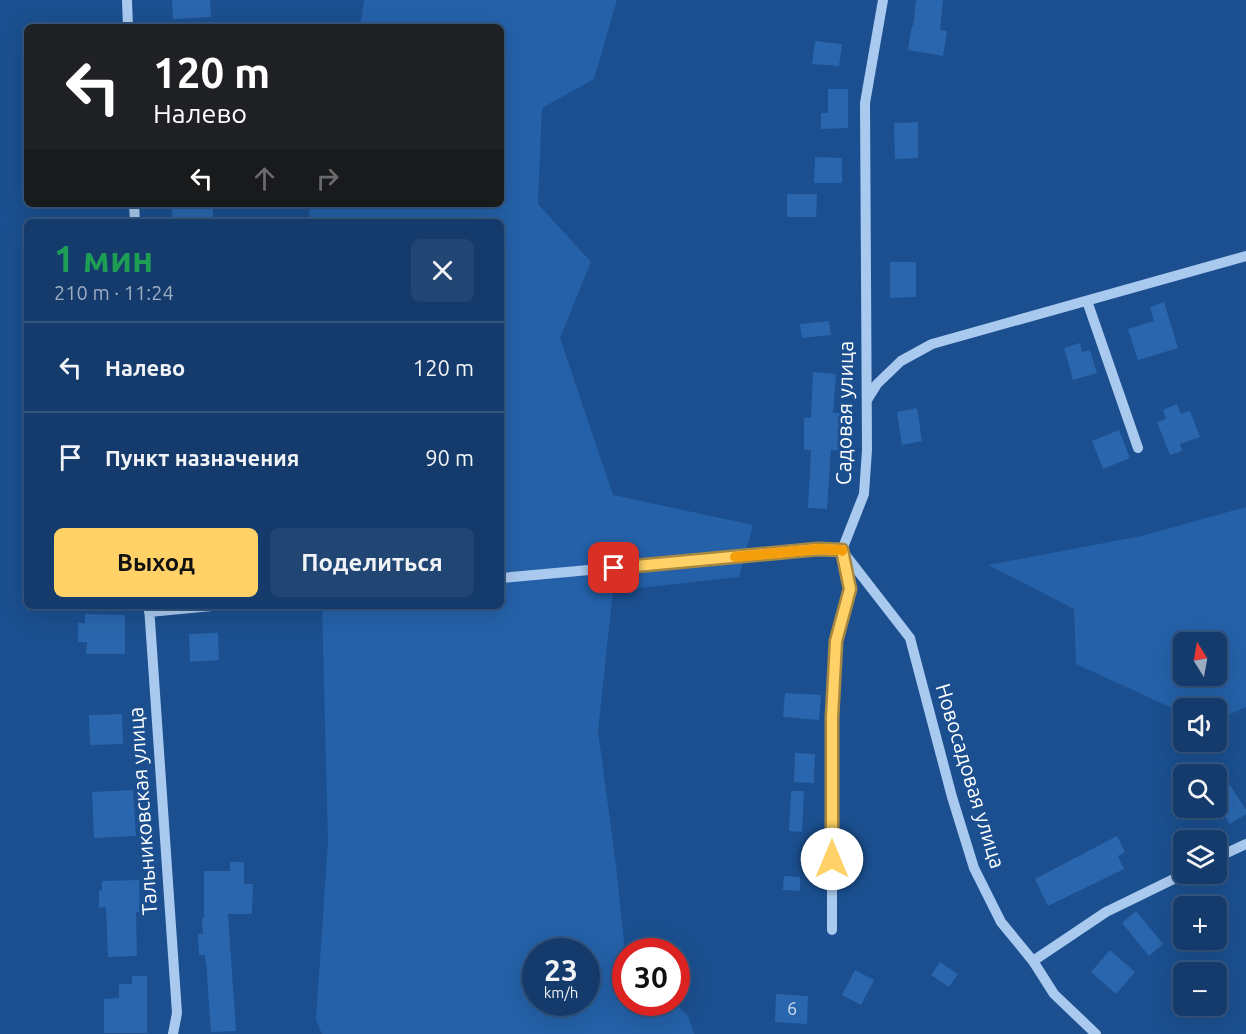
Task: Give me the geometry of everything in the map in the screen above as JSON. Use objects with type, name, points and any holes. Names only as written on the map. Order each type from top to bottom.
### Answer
[{"type":"street","points":[[127,0],[128,24]]},
{"type":"street","name":"Садовая улица","points":[[842,550],[864,494],[867,401],[864,103],[883,0]]},
{"type":"street","points":[[867,401],[877,384],[901,361],[932,344],[1246,256]]},
{"type":"street","points":[[1087,301],[1138,448]]},
{"type":"street","points":[[504,579],[818,549],[842,550],[850,589],[836,641],[832,717],[832,930]]},
{"type":"street","name":"Новосадовая улица","points":[[842,550],[910,638],[952,797],[974,868],[1001,922],[1034,961],[1053,994],[1096,1034]]},
{"type":"street","name":"Тальниковская улица","points":[[149,609],[177,1013],[173,1034]]},
{"type":"street","points":[[1227,853],[1246,844]]},
{"type":"street","points":[[1034,961],[1106,912],[1173,879]]},
{"type":"shaded area","points":[[364,0],[617,0],[594,79],[542,108],[538,204],[591,262],[560,338],[613,495],[753,525],[739,577],[613,591],[598,731],[624,938],[612,938],[612,1016],[688,1016],[694,1034],[322,1034],[316,1020],[328,841],[322,609],[504,609],[504,219],[310,219],[309,207],[504,207],[504,24],[356,24],[361,21]]},
{"type":"shaded area","points":[[1246,507],[1246,707],[1227,716],[1227,698],[1173,698],[1173,708],[1076,664],[1074,609],[988,565],[1141,536]]},
{"type":"building","points":[[172,0],[210,0],[211,17],[173,19]]},
{"type":"building","points":[[916,0],[943,0],[940,30],[947,31],[943,56],[908,50]]},
{"type":"building","points":[[815,41],[842,44],[839,66],[812,64]]},
{"type":"building","points":[[828,89],[848,89],[848,128],[821,129],[821,113],[828,113]]},
{"type":"building","points":[[918,122],[918,158],[895,159],[894,123]]},
{"type":"building","points":[[815,157],[842,158],[842,183],[814,183]]},
{"type":"building","points":[[787,194],[817,194],[816,217],[787,217]]},
{"type":"building","points":[[172,209],[213,209],[213,219],[172,219]]},
{"type":"building","points":[[890,262],[916,262],[916,297],[890,298]]},
{"type":"building","points":[[1164,302],[1178,348],[1138,360],[1128,329],[1154,321],[1150,307]]},
{"type":"building","points":[[829,321],[831,335],[802,338],[800,324]]},
{"type":"building","points":[[1080,343],[1082,352],[1090,350],[1097,373],[1073,380],[1064,348]]},
{"type":"building","points":[[813,372],[836,374],[833,413],[852,413],[852,427],[838,427],[838,450],[831,450],[827,509],[808,508],[811,450],[804,450],[804,418],[811,418]]},
{"type":"building","points":[[1177,404],[1181,414],[1190,411],[1200,437],[1180,444],[1182,451],[1170,455],[1157,422],[1166,419],[1163,410]]},
{"type":"building","points":[[917,408],[922,441],[902,445],[897,412]]},
{"type":"building","points":[[1119,430],[1130,458],[1103,469],[1092,441]]},
{"type":"building","points":[[85,614],[125,615],[125,654],[86,654],[87,642],[78,642],[78,623],[85,623]]},
{"type":"building","points":[[218,633],[219,660],[190,662],[189,634]]},
{"type":"building","points":[[785,693],[821,695],[819,720],[783,717]]},
{"type":"building","points":[[122,714],[123,744],[90,745],[89,715]]},
{"type":"building","points":[[795,753],[815,754],[814,783],[794,782]]},
{"type":"building","points":[[1230,785],[1246,810],[1246,814],[1230,824],[1226,818],[1227,787]]},
{"type":"building","points":[[133,790],[136,836],[94,838],[92,792]]},
{"type":"building","points":[[791,791],[804,791],[802,832],[789,831]]},
{"type":"building","points":[[1117,836],[1125,852],[1118,856],[1124,869],[1048,906],[1035,879]]},
{"type":"building","points":[[230,862],[244,862],[244,884],[253,884],[252,914],[228,914],[236,1031],[211,1032],[206,961],[205,955],[199,955],[198,934],[203,934],[204,871],[230,871]]},
{"type":"building","points":[[784,876],[800,877],[800,891],[783,890]]},
{"type":"building","points":[[139,880],[140,912],[136,912],[137,956],[108,957],[106,907],[99,908],[99,891],[102,890],[102,881]]},
{"type":"building","points":[[1136,911],[1163,944],[1149,956],[1122,923]]},
{"type":"building","points":[[1110,950],[1135,972],[1116,994],[1091,972]]},
{"type":"building","points":[[940,962],[958,974],[949,987],[931,975]]},
{"type":"building","points":[[855,970],[874,980],[861,1005],[842,995]]},
{"type":"building","points":[[132,976],[147,976],[147,1033],[104,1033],[104,999],[119,998],[119,984],[132,984]]},
{"type":"building","points":[[776,994],[808,996],[807,1024],[775,1022]]},
{"type":"slow traffic","points":[[735,557],[818,549],[842,551]]},
{"type":"route","points":[[614,568],[818,549],[842,550],[850,589],[836,641],[832,717],[832,859]]}]
